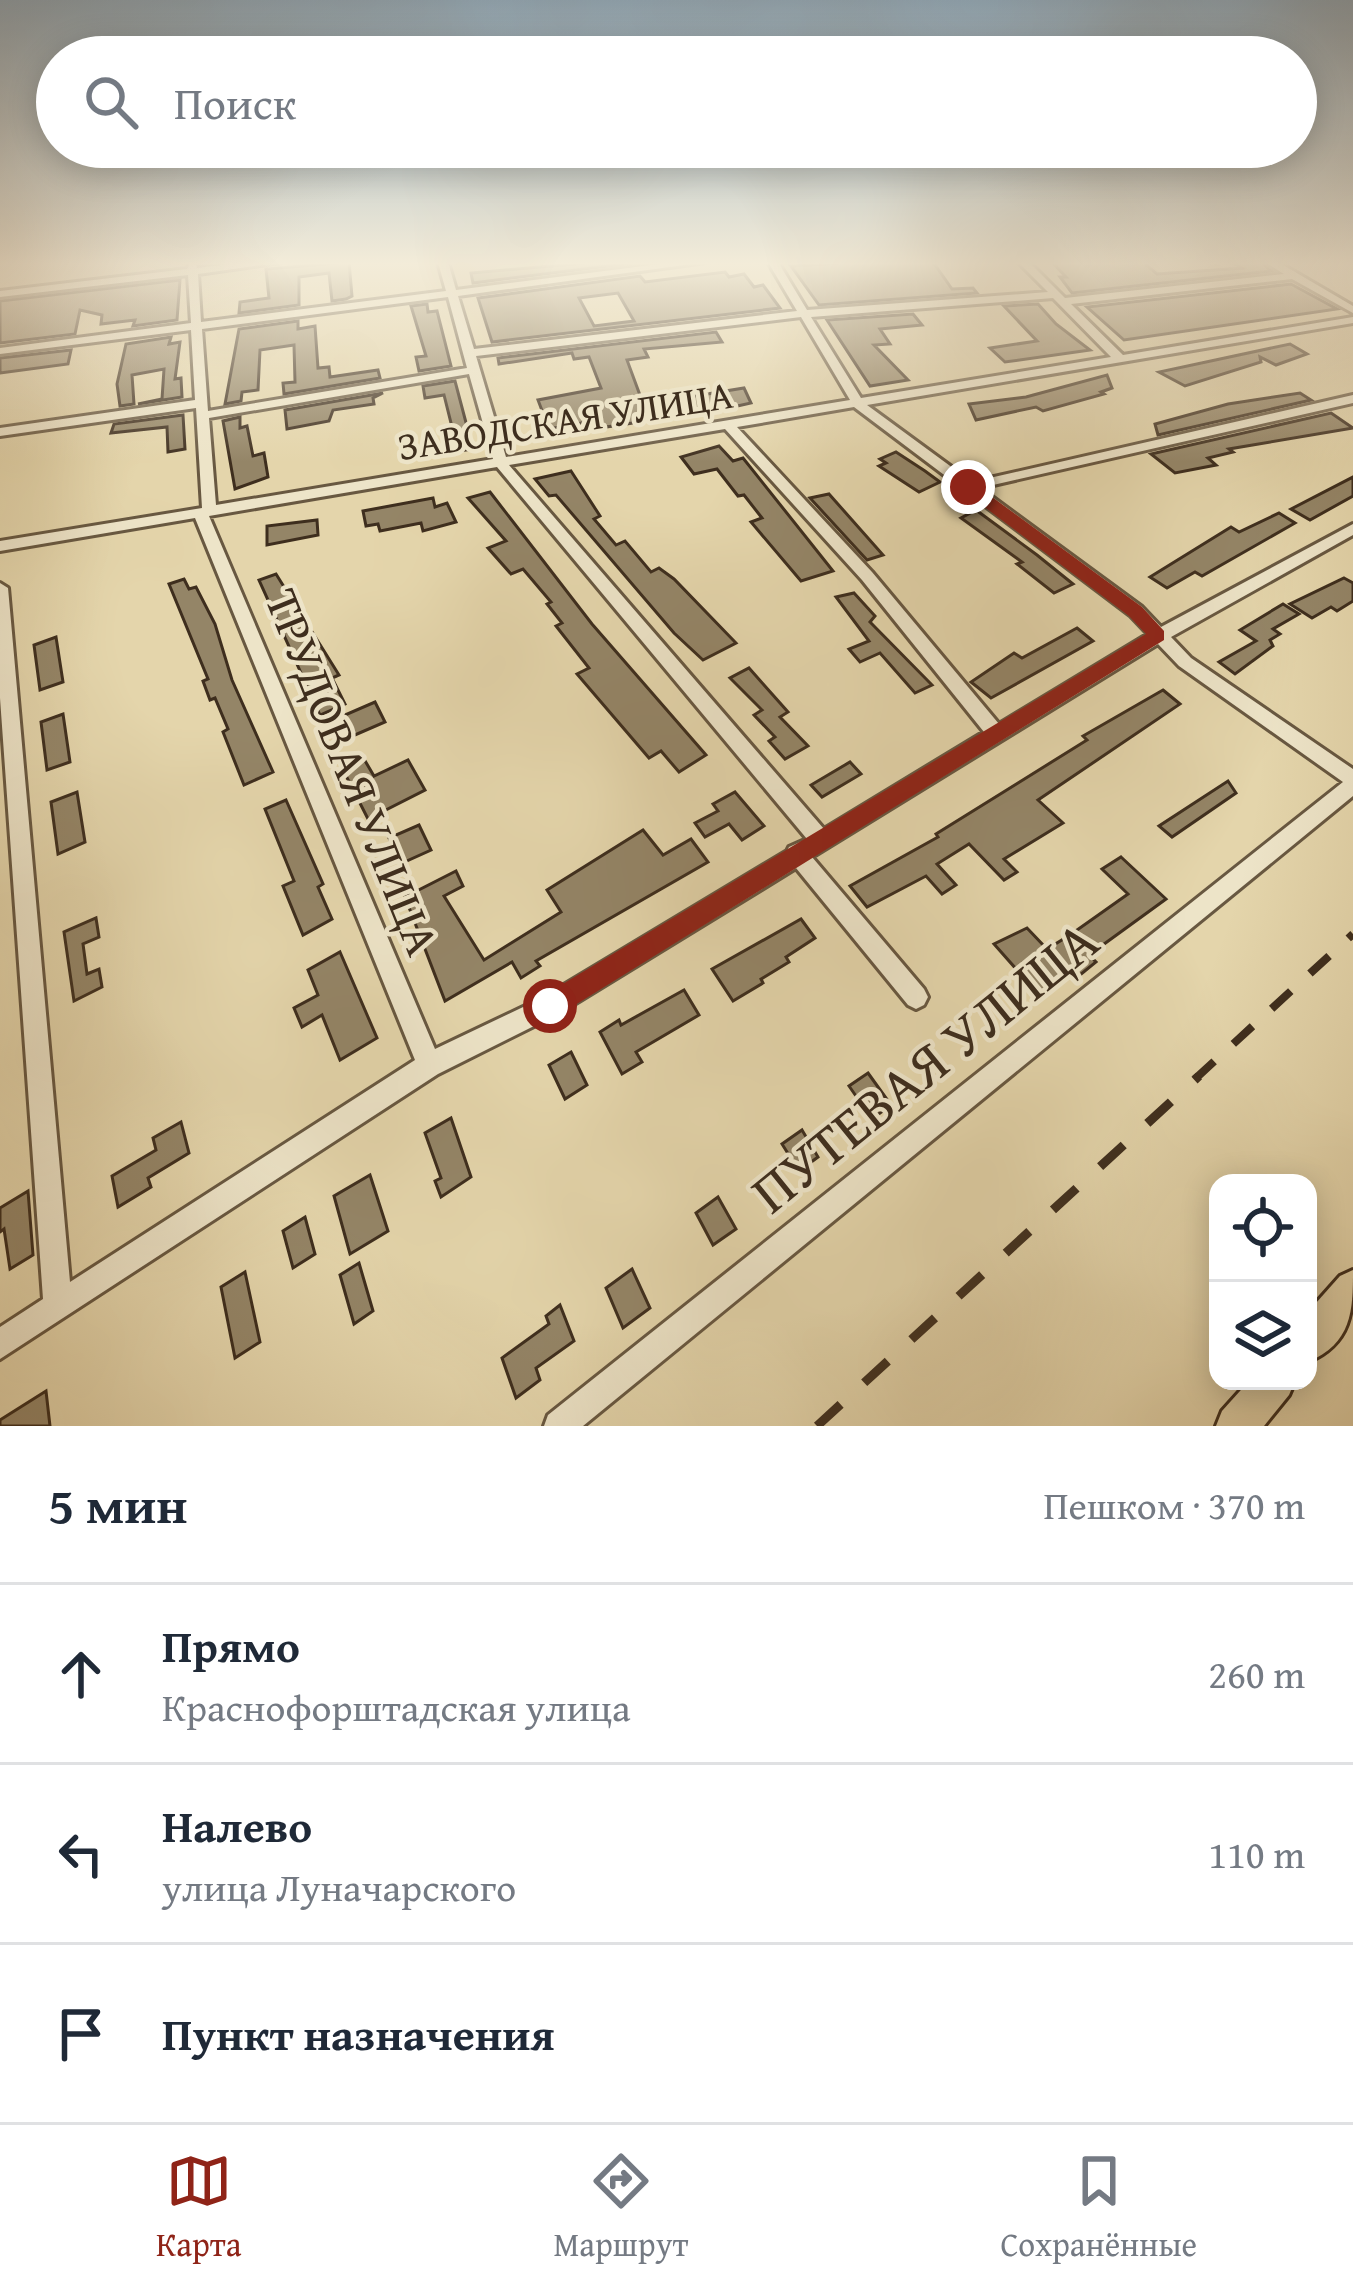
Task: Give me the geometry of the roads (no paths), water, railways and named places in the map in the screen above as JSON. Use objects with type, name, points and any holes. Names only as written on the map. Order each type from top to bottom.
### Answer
[{"type":"main road","points":[[1317,1331],[1353,1289]]},
{"type":"main road","points":[[1237,1426],[1267,1390]]},
{"type":"street","points":[[0,351],[178,329]]},
{"type":"street","name":"ТРУДОВАЯ УЛИЦА","points":[[198,329],[205,512],[429,1064]]},
{"type":"street","points":[[463,329],[501,464],[820,839]]},
{"type":"street","points":[[0,432],[204,409],[702,329]]},
{"type":"street","points":[[811,329],[858,404],[1136,611],[1185,662],[1353,782]]},
{"type":"street","points":[[1089,329],[1121,360]]},
{"type":"street","name":"ЗАВОДСКАЯ УЛИЦА","points":[[0,546],[730,427],[1283,329]]},
{"type":"street","points":[[968,487],[1353,399]]},
{"type":"street","points":[[730,427],[867,576],[997,735]]},
{"type":"street","points":[[0,1344],[429,1064],[550,1006],[1158,636],[1353,529]]},
{"type":"street","points":[[0,588],[58,1306]]},
{"type":"street","name":"ПУТЕВАЯ УЛИЦА","points":[[559,1426],[1353,782]]},
{"type":"street","points":[[796,853],[916,997]]},
{"type":"railway","points":[[1195,1079],[1353,934]]},
{"type":"railway","points":[[817,1426],[1199,1076]]}]
